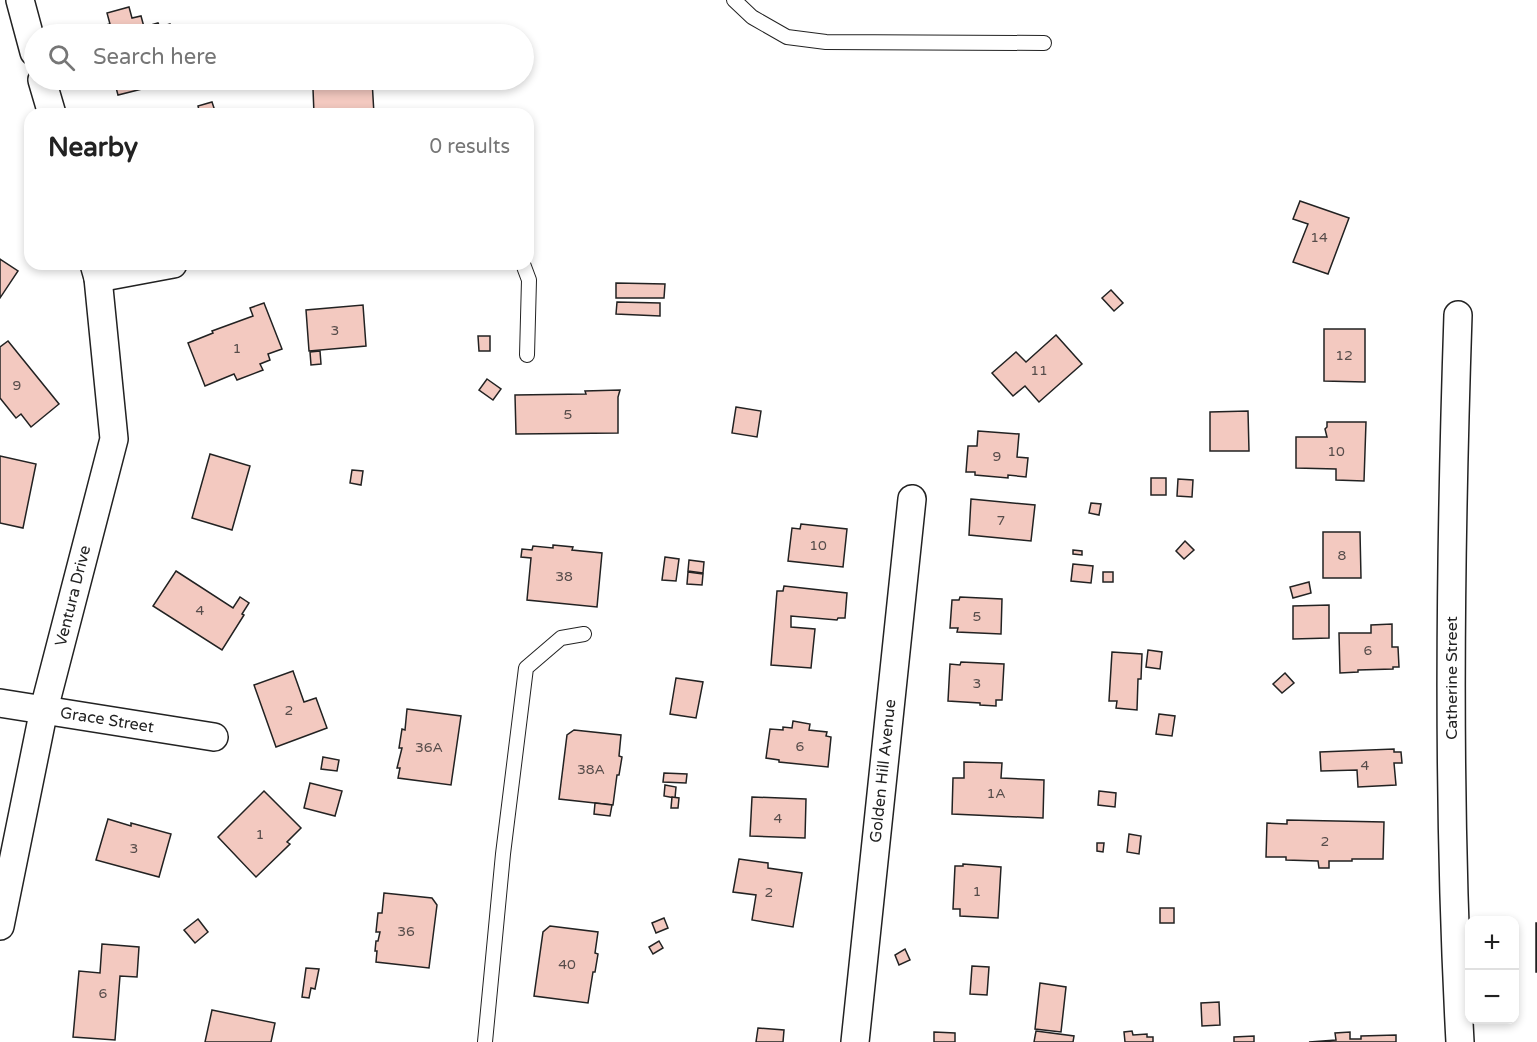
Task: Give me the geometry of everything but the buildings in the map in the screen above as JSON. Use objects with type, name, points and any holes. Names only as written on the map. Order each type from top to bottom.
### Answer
[{"type":"street","points":[[20,0],[26,24]]},
{"type":"street","points":[[45,90],[50,108]]},
{"type":"street","name":"Ventura Drive","points":[[0,926],[44,709],[114,439],[96,271]]},
{"type":"street","name":"Catherine Street","points":[[1458,315],[1452,528],[1453,911],[1460,1042]]},
{"type":"street","name":"Golden Hill Avenue","points":[[855,1042],[912,499]]},
{"type":"street","name":"Grace Street","points":[[0,702],[214,737]]},
{"type":"lane","points":[[734,0],[752,17],[788,37],[826,42],[1044,43]]},
{"type":"lane","points":[[526,270],[529,280],[527,355]]},
{"type":"lane","points":[[485,1042],[503,854],[526,668],[561,638],[584,634]]}]
